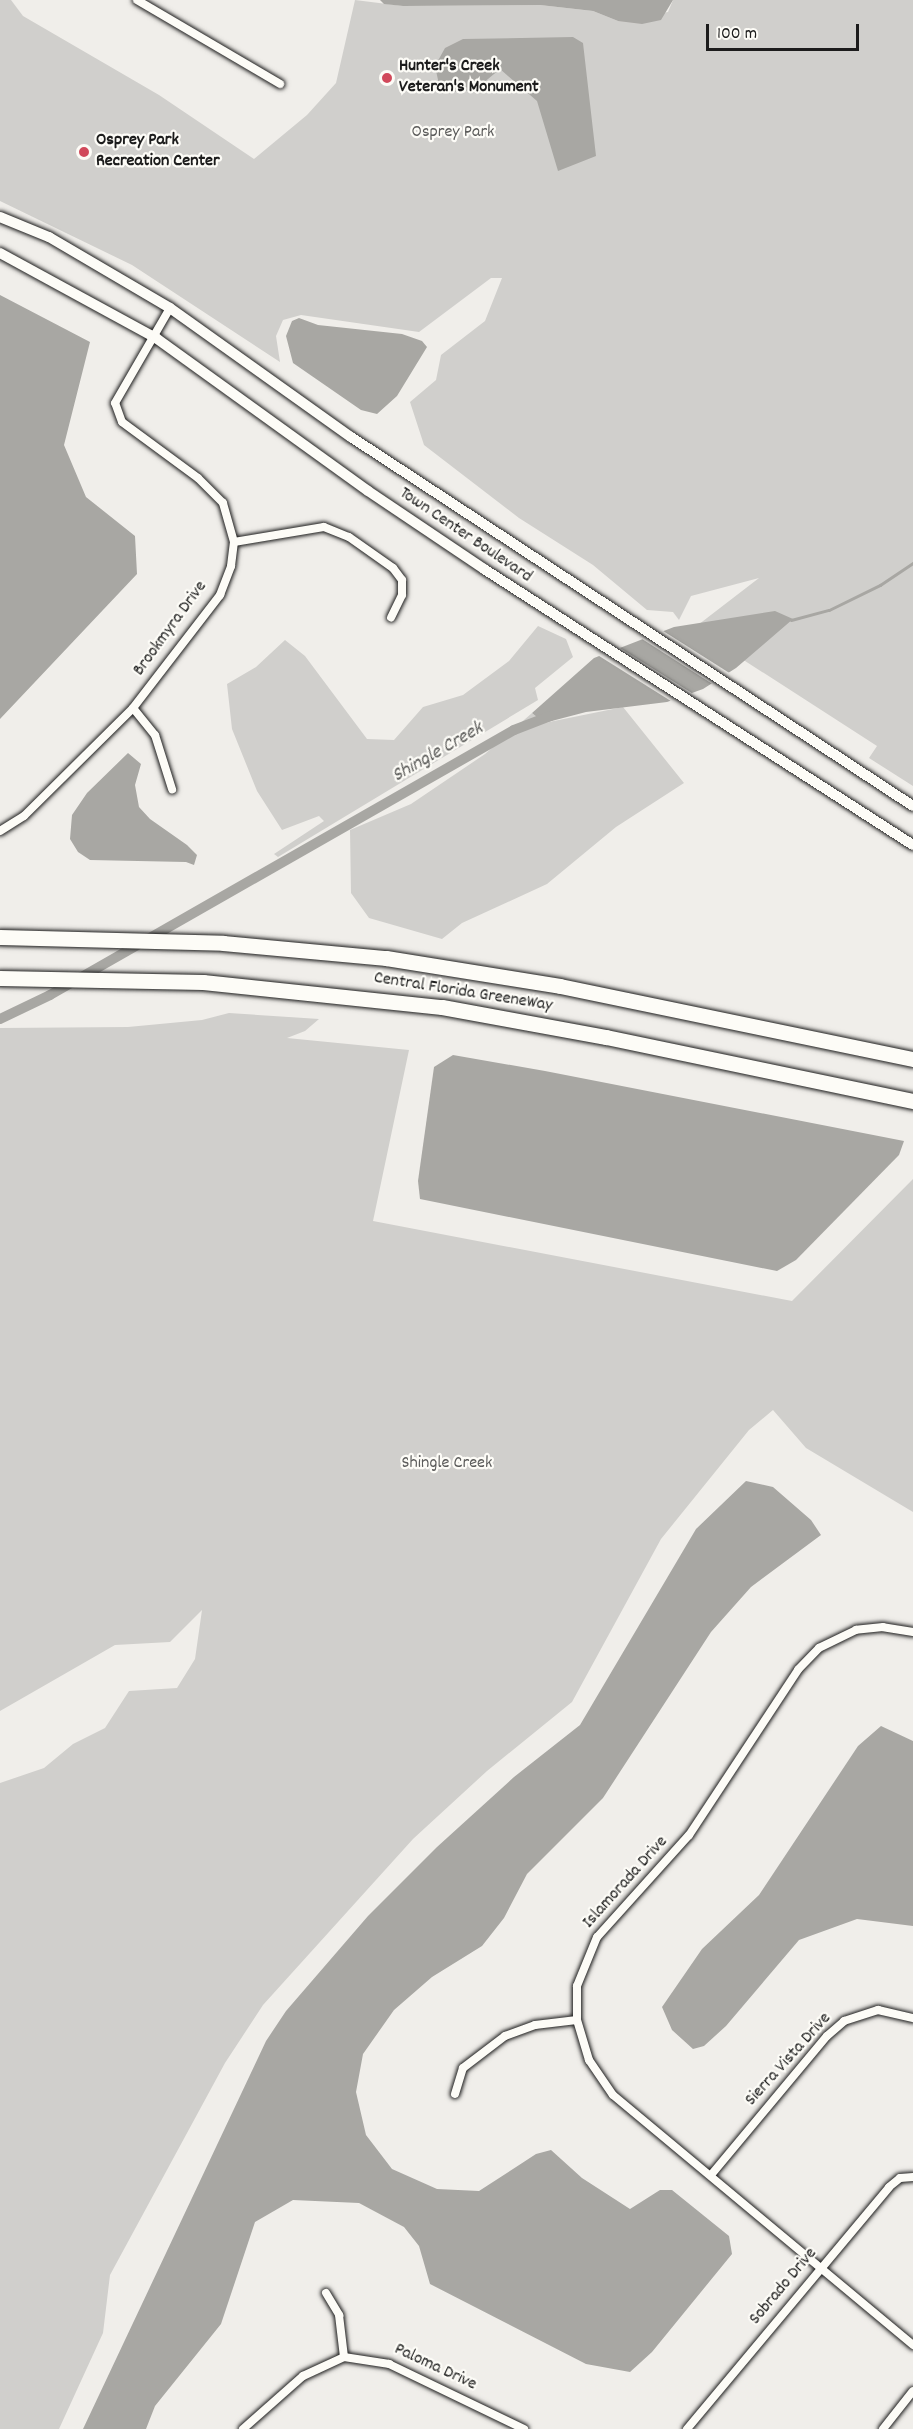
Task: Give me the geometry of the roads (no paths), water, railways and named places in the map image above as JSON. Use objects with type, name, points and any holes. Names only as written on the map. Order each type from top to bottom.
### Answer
[{"type":"highway","name":"Central Florida GreeneWay","points":[[0,937],[109,937],[280,946],[502,975],[913,1059]]},
{"type":"highway","name":"Central Florida GreeneWay","points":[[0,978],[259,986],[442,1007],[606,1037],[913,1101]]},
{"type":"street","points":[[137,0],[280,84]]},
{"type":"street","name":"Town Center Boulevard","points":[[0,217],[49,237],[170,308],[351,437],[913,806]]},
{"type":"street","name":"Town Center Boulevard","points":[[0,253],[156,338],[368,491],[573,627],[913,845]]},
{"type":"street","name":"Brookmyra Drive","points":[[0,831],[24,816],[133,708],[220,595],[231,566],[234,542],[223,502],[198,478],[122,422],[115,403],[156,338],[170,308]]},
{"type":"street","points":[[234,542],[295,529],[324,527],[349,537],[393,568],[402,580],[402,595],[391,618]]},
{"type":"street","points":[[133,708],[155,735],[172,789]]},
{"type":"street","name":"Islamorada Drive","points":[[913,1632],[883,1627],[856,1630],[819,1648],[798,1670],[689,1835],[597,1937],[577,1986],[577,2020],[589,2060],[613,2095],[913,2346]]},
{"type":"street","name":"Sierra Vista Drive","points":[[711,2175],[827,2036],[844,2021],[878,2010],[913,2018]]},
{"type":"street","points":[[455,2094],[463,2068],[505,2036],[535,2025],[577,2020]]},
{"type":"street","name":"Sobrado Drive","points":[[687,2429],[889,2187],[900,2178],[913,2177]]},
{"type":"street","points":[[243,2429],[303,2376],[344,2357],[339,2315],[326,2293]]},
{"type":"street","name":"Paloma Drive","points":[[344,2357],[390,2364],[524,2429]]},
{"type":"street","points":[[883,2429],[913,2391]]},
{"type":"waterway","name":"Shingle Creek","points":[[791,620],[829,610],[880,585],[913,563]]},
{"type":"waterway","name":"Shingle Creek","points":[[0,1019],[50,995],[514,730],[551,716]]},
{"type":"place","name":"Hunter's Creek Veteran's Monument","points":[[387,78]]},
{"type":"place","name":"Osprey Park Recreation Center","points":[[84,152]]},
{"type":"park label","name":"Osprey Park","points":[[453,133]]}]
